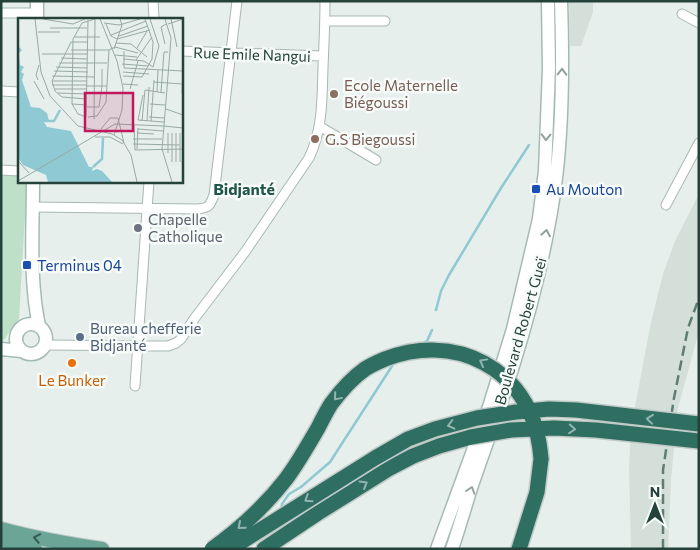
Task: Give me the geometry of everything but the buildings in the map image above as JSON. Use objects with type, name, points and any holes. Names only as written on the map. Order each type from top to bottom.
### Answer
[{"type":"highway","points":[[212,549],[268,501],[286,478],[315,433],[330,405],[346,386],[365,369],[375,363],[415,350],[434,350],[456,352],[473,357],[496,370],[522,397],[533,419],[539,440],[541,459],[537,492],[519,549]]},
{"type":"highway","points":[[230,549],[375,458],[408,439],[435,429],[478,418],[549,409],[576,410],[699,424]]},
{"type":"highway","points":[[264,549],[390,468],[413,456],[439,446],[471,437],[511,430],[554,428],[596,430],[699,441]]},
{"type":"main road","name":"Boulevard Robert Gueï","points":[[452,542],[490,404],[512,335],[538,219],[545,171],[549,68],[548,1]]},
{"type":"main road","name":"Boulevard Robert Gueï","points":[[438,549],[452,542],[513,366],[533,297],[556,180],[559,149],[562,75],[561,1]]},
{"type":"main road","points":[[34,182],[32,276],[35,308],[39,326],[43,330],[46,340],[42,349],[37,352],[27,353],[18,346],[16,340],[19,329],[29,324],[39,326]]},
{"type":"main road","points":[[24,326],[32,276]]},
{"type":"main road","points":[[1,349],[22,350]]},
{"type":"main road","points":[[1,529],[30,537],[102,549]]},
{"type":"main road","points":[[1,540],[35,549]]},
{"type":"main road","name":"Boulevard Robert Gueï","points":[[430,549],[452,542]]},
{"type":"street","points":[[153,1],[154,18]]},
{"type":"street","points":[[33,207],[197,209],[205,208],[210,204],[214,195],[237,1]]},
{"type":"street","points":[[44,345],[168,346],[181,339],[245,252],[309,158],[317,140],[322,108],[326,1]]},
{"type":"street","points":[[1,12],[37,11]]},
{"type":"street","points":[[682,14],[699,23]]},
{"type":"street","points":[[325,21],[385,21]]},
{"type":"street","name":"Rue Emile Nangui","points":[[182,51],[323,56]]},
{"type":"street","points":[[1,91],[18,92]]},
{"type":"street","points":[[320,126],[376,160]]},
{"type":"street","points":[[666,204],[699,143]]},
{"type":"street","points":[[1,170],[18,171]]},
{"type":"street","points":[[135,386],[149,182]]},
{"type":"shaded area","points":[[569,1],[593,1],[593,12],[581,46],[570,46]]},
{"type":"shaded area","points":[[699,194],[699,331],[678,408],[671,479],[668,549],[631,549],[629,468],[631,428],[651,322],[663,274],[675,241]]},
{"type":"green space","points":[[1,175],[18,176],[18,182],[27,182],[19,319],[4,340],[1,340]]},
{"type":"waterway","points":[[436,310],[441,291],[449,275],[529,145]]},
{"type":"waterway","points":[[421,344],[427,341],[432,330]]},
{"type":"waterway","points":[[281,511],[282,504],[289,494],[301,487],[330,462],[394,363]]},
{"type":"railway","points":[[663,549],[663,470],[674,398],[688,328],[699,298]]},
{"type":"place","name":"Ecole Maternelle Biégoussi","points":[[334,94]]},
{"type":"place","name":"G.S Biegoussi","points":[[315,139]]},
{"type":"place","name":"Au Mouton","points":[[536,189]]},
{"type":"place","name":"Chapelle Catholique","points":[[138,228]]},
{"type":"place","name":"Terminus 04","points":[[27,265]]},
{"type":"place","name":"Bureau chefferie Bidjanté","points":[[80,337]]},
{"type":"place","name":"Le Bunker","points":[[72,363]]},
{"type":"district","name":"Bidjanté","points":[[244,188]]}]
